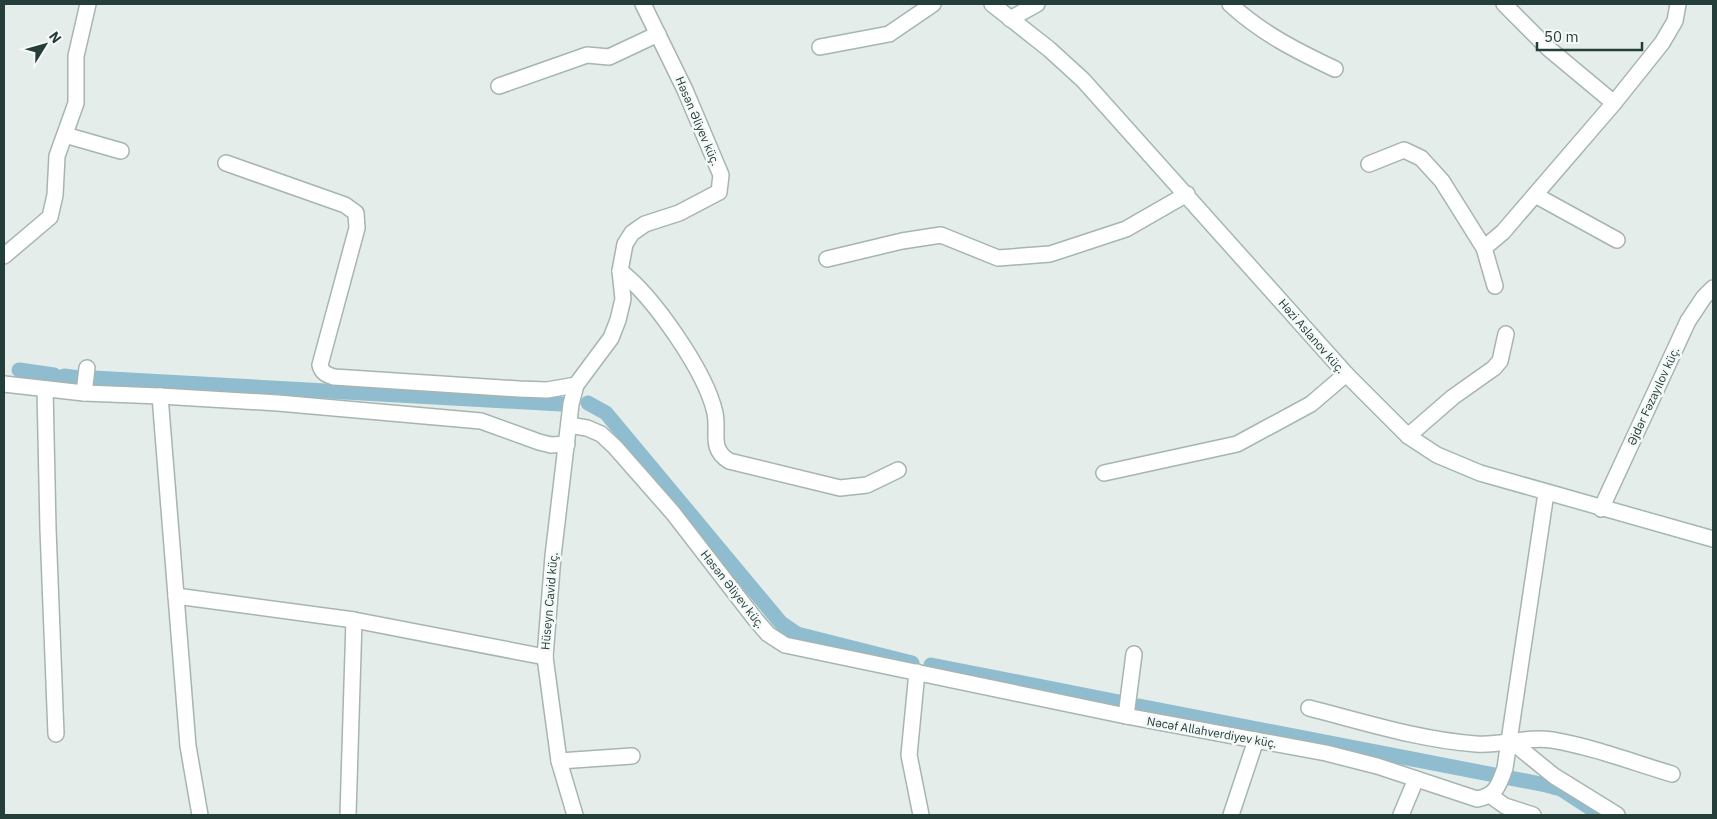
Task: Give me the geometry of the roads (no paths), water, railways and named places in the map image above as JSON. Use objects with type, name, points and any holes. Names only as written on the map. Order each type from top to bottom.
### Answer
[{"type":"street","points":[[4,256],[50,217],[55,195],[57,156],[76,103],[76,56],[88,4]]},
{"type":"street","name":"Həsən Əliyev küç.","points":[[576,385],[611,338],[618,320],[623,299],[620,271],[625,244],[632,233],[645,224],[679,212],[719,192],[721,175],[685,90],[642,4]]},
{"type":"street","points":[[820,47],[889,34],[933,4]]},
{"type":"street","name":"Həzi Aslanov küç.","points":[[992,4],[1049,49],[1083,80],[1187,194],[1346,374],[1408,436],[1437,455],[1480,473],[1601,509],[1713,539]]},
{"type":"street","points":[[1010,19],[1037,4]]},
{"type":"street","points":[[1230,4],[1258,28],[1296,51],[1335,69]]},
{"type":"street","points":[[1504,4],[1548,48],[1614,103]]},
{"type":"street","points":[[1484,248],[1503,232],[1662,44],[1675,21],[1678,4]]},
{"type":"street","points":[[499,86],[587,56],[609,57],[658,34]]},
{"type":"street","points":[[65,135],[121,151]]},
{"type":"street","points":[[1369,164],[1404,150],[1421,158],[1442,181],[1484,248],[1495,286]]},
{"type":"street","points":[[226,163],[345,204],[356,213],[357,228],[320,365],[322,371],[327,375],[334,378],[519,389],[547,390],[576,385]]},
{"type":"street","points":[[827,259],[902,241],[941,235],[998,258],[1050,254],[1126,229],[1187,194]]},
{"type":"street","points":[[1535,195],[1617,240]]},
{"type":"street","points":[[620,271],[635,282],[674,332],[697,369],[715,413],[716,446],[720,455],[729,461],[840,488],[867,485],[898,470]]},
{"type":"street","name":"Əjdər Fəzayılov küç.","points":[[1601,509],[1688,321],[1704,297],[1713,288]]},
{"type":"street","points":[[1408,436],[1453,397],[1494,368],[1500,361],[1506,334]]},
{"type":"street","points":[[84,393],[87,368]]},
{"type":"street","points":[[1104,474],[1238,444],[1312,404],[1346,374]]},
{"type":"street","points":[[4,384],[84,393],[278,403],[480,421],[539,442],[551,445],[567,444]]},
{"type":"street","name":"Hüseyn Cavid küç.","points":[[575,815],[559,762],[545,657],[553,556],[571,404],[576,385]]},
{"type":"street","points":[[45,389],[56,734]]},
{"type":"street","points":[[160,396],[188,746],[200,815]]},
{"type":"street","name":"Həsən Əliyev küç.","points":[[569,425],[587,428],[601,434],[616,448],[673,513],[768,634],[785,645],[917,672]]},
{"type":"street","points":[[1533,815],[1506,806],[1495,791],[1505,768],[1510,741],[1546,492]]},
{"type":"street","points":[[176,596],[354,620],[545,657]]},
{"type":"street","points":[[348,815],[354,620]]},
{"type":"street","points":[[1126,716],[1134,654]]},
{"type":"street","points":[[917,672],[909,756],[921,815]]},
{"type":"street","name":"Nəcəf Allahverdiyev küç.","points":[[917,672],[1126,716],[1343,757],[1477,800],[1495,791]]},
{"type":"street","points":[[1309,708],[1399,732],[1447,740],[1478,744],[1550,740],[1585,747],[1672,774]]},
{"type":"street","points":[[1231,815],[1256,740]]},
{"type":"street","points":[[1510,741],[1554,776],[1616,815]]},
{"type":"street","points":[[559,762],[632,756]]},
{"type":"street","points":[[1401,815],[1416,779]]},
{"type":"waterway","points":[[19,370],[54,375]]},
{"type":"waterway","points":[[64,376],[80,378]]},
{"type":"waterway","points":[[93,378],[561,404]]},
{"type":"waterway","points":[[588,403],[606,413],[781,623],[797,634],[912,663]]},
{"type":"waterway","points":[[931,665],[1119,702]]},
{"type":"waterway","points":[[1139,706],[1546,785],[1561,789],[1601,815]]}]
